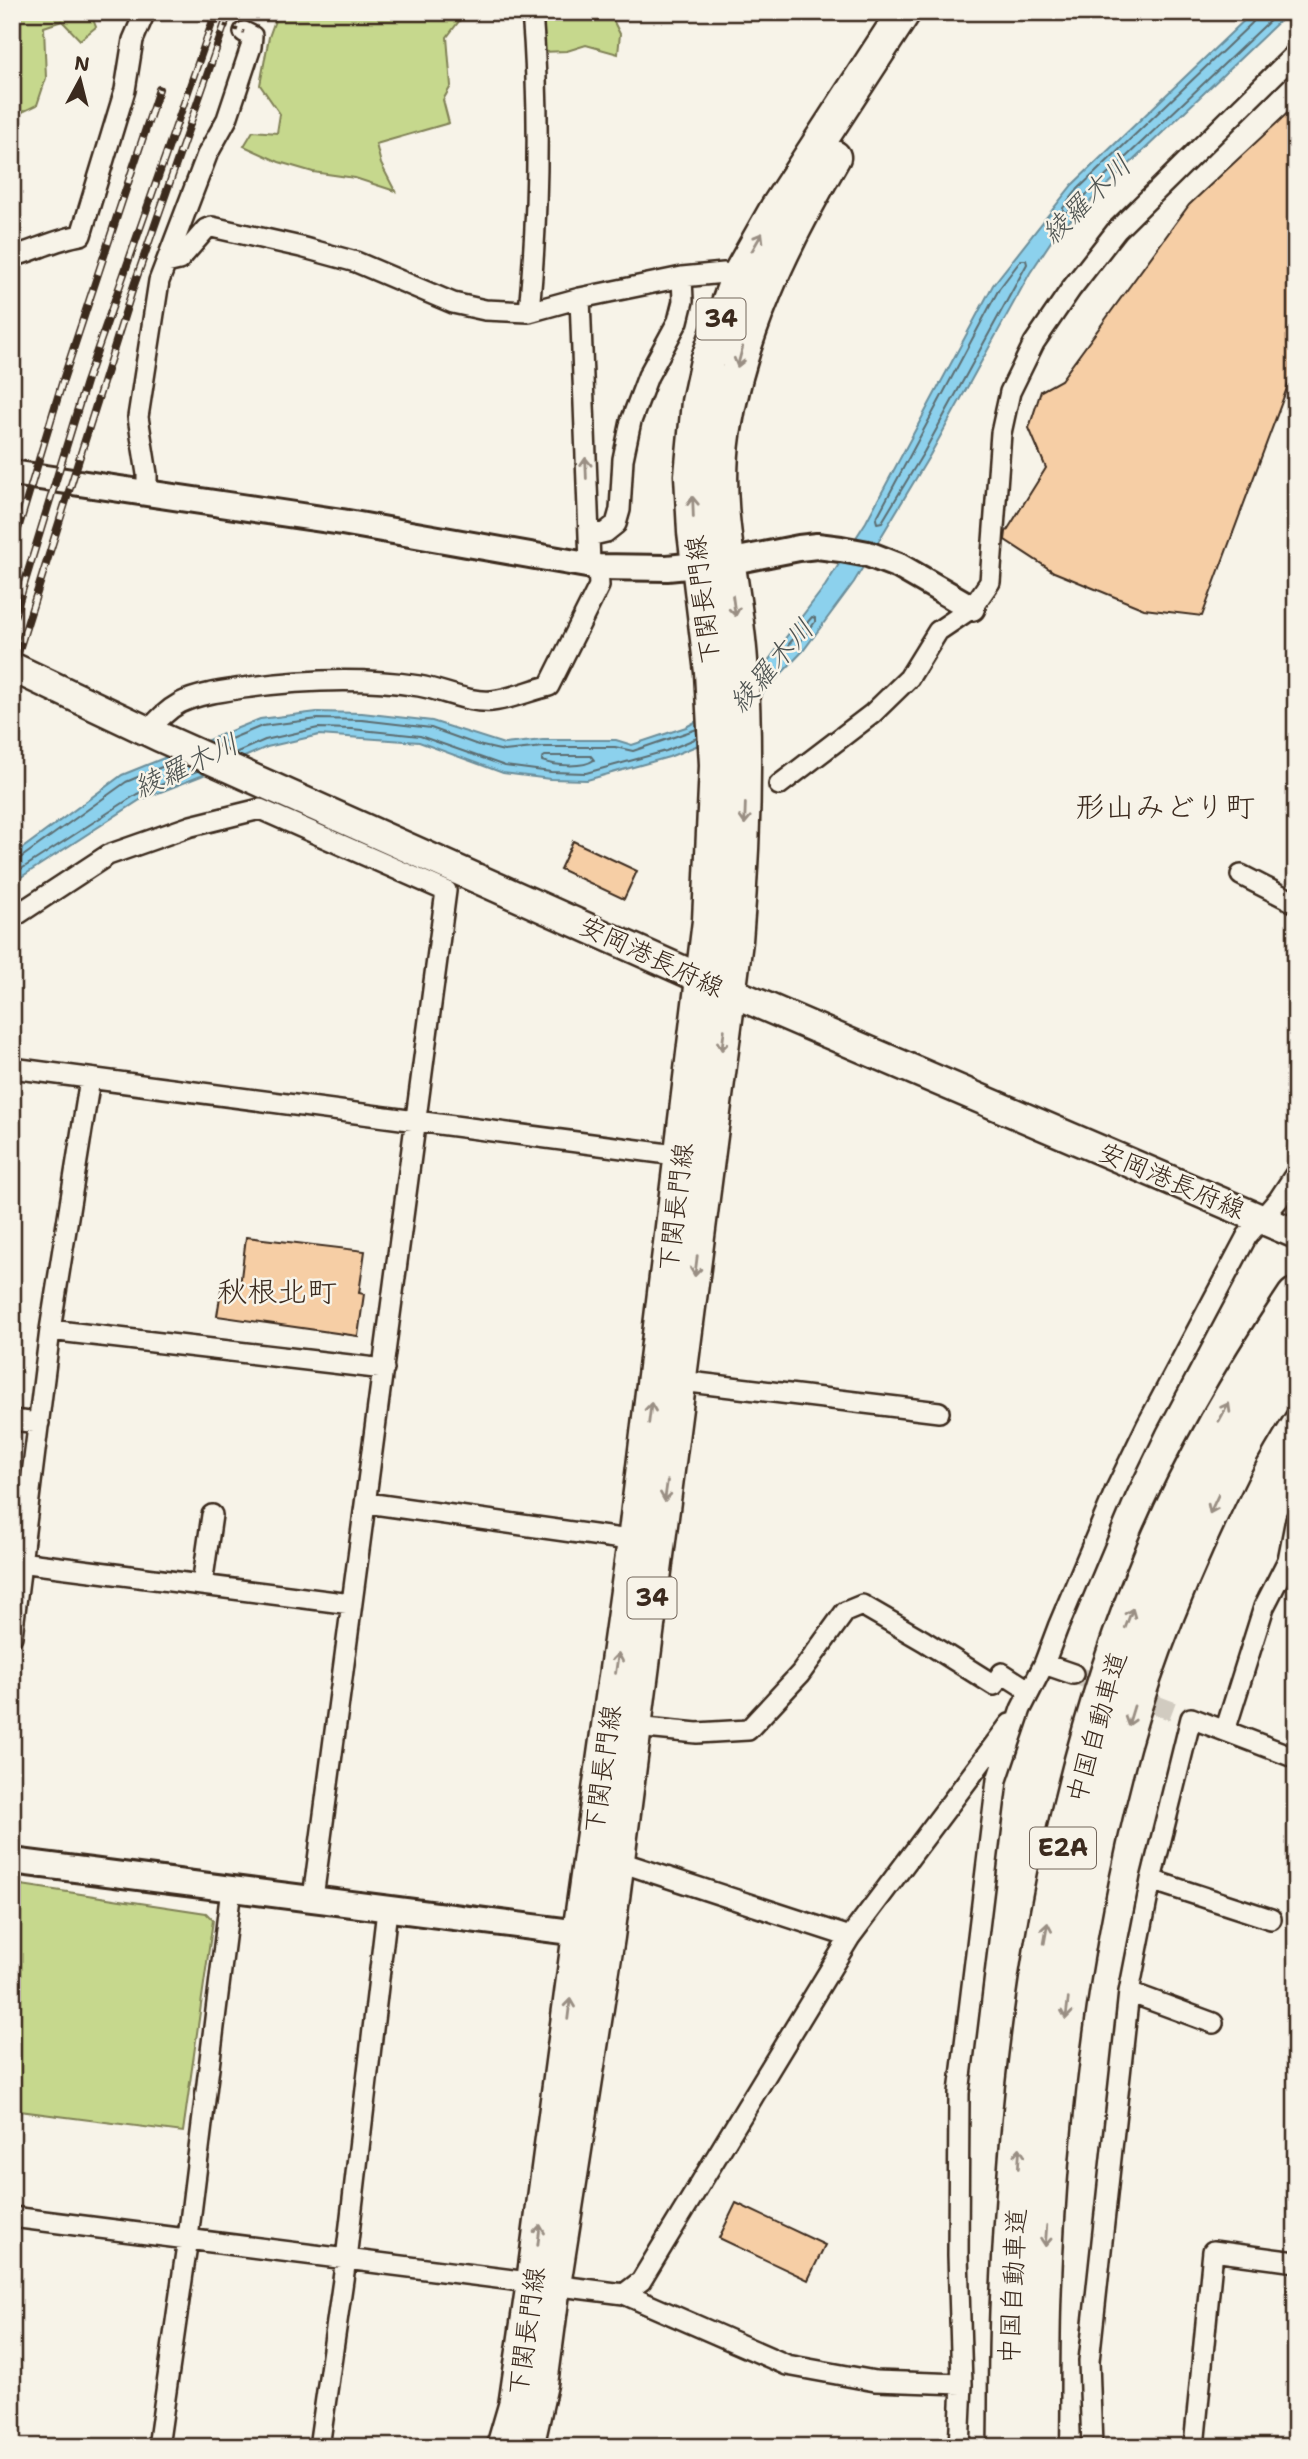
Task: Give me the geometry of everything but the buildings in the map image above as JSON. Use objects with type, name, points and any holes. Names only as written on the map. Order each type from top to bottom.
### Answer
[{"type":"highway","name":"中国自動車道","points":[[1007,2447],[1010,2290],[1025,2084],[1035,1995],[1055,1883],[1082,1766],[1119,1645],[1155,1551],[1195,1465],[1241,1382],[1296,1297]]},
{"type":"highway","name":"中国自動車道","points":[[1040,2447],[1042,2291],[1054,2113],[1068,1999],[1086,1891],[1110,1786],[1151,1651],[1187,1563],[1225,1480],[1296,1360]]},
{"type":"main road","name":"下関長門線","points":[[503,2447],[544,2283],[646,1543],[696,1158],[715,984],[709,920],[716,765],[711,672],[697,565],[691,475],[698,402],[707,361],[737,278],[776,209],[904,12]]},
{"type":"main road","name":"下関長門線","points":[[715,984],[736,941],[743,850],[745,745],[741,658],[727,562],[721,478],[723,438],[732,391],[743,346],[763,294],[797,220],[880,77],[914,12]]},
{"type":"main road","name":"安岡港長府線","points":[[12,667],[154,734],[715,984],[1296,1234]]},
{"type":"main road","name":"下関長門線","points":[[646,1543],[681,1381],[696,1158]]},
{"type":"main road","name":"下関長門線","points":[[527,2447],[541,2384],[544,2283]]},
{"type":"street","points":[[12,257],[60,239],[81,235],[125,90],[133,40],[145,12]]},
{"type":"street","points":[[529,312],[533,270],[537,74],[532,12]]},
{"type":"street","points":[[147,492],[147,474],[138,417],[159,281],[207,155],[227,119],[251,47],[252,36],[244,32]]},
{"type":"street","points":[[779,785],[872,714],[909,678],[938,631],[972,608],[990,582],[1001,433],[1010,392],[1034,343],[1071,289],[1117,230],[1296,54]]},
{"type":"street","points":[[166,263],[179,260],[206,229],[212,227],[356,262],[453,303],[485,310],[529,312],[580,298],[682,277],[724,273],[737,278]]},
{"type":"street","points":[[589,537],[606,532],[616,524],[620,510],[623,458],[631,421],[648,376],[678,321],[683,301],[682,277]]},
{"type":"street","points":[[154,734],[164,713],[182,702],[221,691],[281,683],[332,680],[389,683],[420,686],[471,699],[492,701],[549,686],[599,586],[589,537],[580,298]]},
{"type":"street","points":[[12,473],[342,522],[594,566],[667,568],[727,562],[817,546],[868,554],[899,566],[972,608]]},
{"type":"street","points":[[12,918],[108,855],[191,826],[260,810],[446,891],[313,1898]]},
{"type":"street","points":[[1241,875],[1296,903]]},
{"type":"street","points":[[12,1068],[696,1158]]},
{"type":"street","points":[[12,1636],[17,1562],[90,1079]]},
{"type":"street","points":[[959,2447],[959,2093],[998,1780],[1026,1700],[1044,1664],[1116,1489],[1147,1425],[1247,1236],[1263,1219],[1296,1173]]},
{"type":"street","points":[[50,1330],[384,1369]]},
{"type":"street","points":[[681,1381],[939,1412]]},
{"type":"street","points":[[12,1420],[39,1423]]},
{"type":"street","points":[[367,1503],[646,1543]]},
{"type":"street","points":[[202,1585],[212,1515]]},
{"type":"street","points":[[1225,1731],[1264,1607],[1288,1560],[1296,1519]]},
{"type":"street","points":[[17,1562],[351,1604]]},
{"type":"street","points":[[622,1725],[697,1733],[748,1730],[800,1674],[845,1612],[862,1605],[994,1685],[1002,1673],[1026,1700]]},
{"type":"street","points":[[1044,1664],[1073,1674]]},
{"type":"street","points":[[624,2294],[641,2281],[850,1937],[1026,1700]]},
{"type":"street","points":[[1092,2447],[1089,2361],[1129,1992],[1151,1880],[1191,1718],[1296,1758]]},
{"type":"street","points":[[604,1857],[850,1937]]},
{"type":"street","points":[[12,1861],[594,1935]]},
{"type":"street","points":[[1151,1880],[1271,1919]]},
{"type":"street","points":[[158,2447],[188,2238],[231,1889]]},
{"type":"street","points":[[319,2447],[346,2259],[387,1910]]},
{"type":"street","points":[[1129,1992],[1213,2023]]},
{"type":"street","points":[[12,2217],[624,2294],[787,2365],[875,2381],[961,2384]]},
{"type":"street","points":[[1194,2447],[1213,2251],[1296,2262]]},
{"type":"path","points":[[186,12],[244,32]]},
{"type":"green space","points":[[12,12],[90,12],[96,27],[80,40],[62,21],[44,27],[46,78],[37,105],[12,117]]},
{"type":"green space","points":[[278,12],[466,12],[447,37],[451,86],[443,100],[449,123],[376,144],[381,164],[395,191],[355,178],[313,172],[279,162],[244,146],[253,131],[277,133],[280,114],[260,85],[269,37]]},
{"type":"green space","points":[[540,12],[613,12],[611,16],[620,34],[618,54],[586,45],[567,51],[542,52]]},
{"type":"green space","points":[[15,1884],[206,1913],[213,1920],[183,2132],[12,2110],[12,1886]]},
{"type":"water","name":"綾羅木川","points":[[1253,12],[1289,12],[1056,234],[1030,273],[930,455],[854,582],[803,651],[735,722],[701,744],[669,757],[587,780],[503,773],[419,742],[319,735],[267,747],[140,800],[12,883],[12,856],[122,775],[260,719],[317,712],[362,713],[432,721],[504,744],[543,740],[616,740],[632,745],[686,727],[719,709],[764,666],[825,586],[866,522],[993,285],[1072,185]]},
{"type":"tunnel","points":[[1073,1674],[1191,1718]]},
{"type":"railway","points":[[12,624],[86,382],[216,12]]},
{"type":"railway","points":[[12,672],[132,291],[229,12]]},
{"type":"railway","points":[[12,549],[63,380],[159,89]]},
{"type":"district","name":"形山みどり町","points":[[1165,806]]},
{"type":"district","name":"秋根北町","points":[[277,1291]]}]
